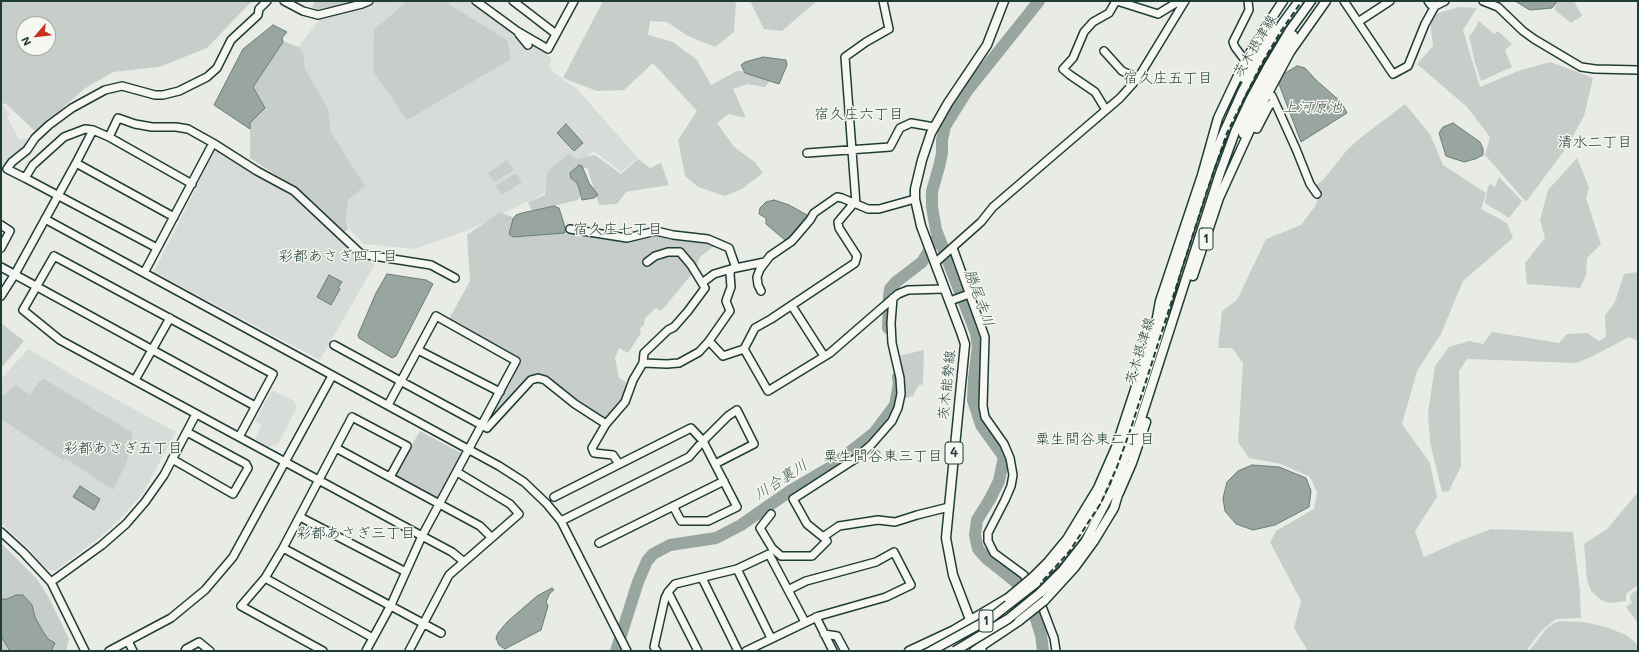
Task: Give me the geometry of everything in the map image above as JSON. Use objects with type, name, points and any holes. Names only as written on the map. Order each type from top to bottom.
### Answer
[{"type":"main road","name":"茨木能勢線","points":[[979,650],[970,620],[952,575],[946,543],[965,344],[937,262],[932,254],[919,220],[915,199],[915,189],[922,160],[934,127],[948,103],[987,45],[1004,1]]},
{"type":"main road","name":"1","points":[[1034,580],[1081,518],[1106,471],[1122,429],[1156,323],[1160,301],[1202,175],[1221,110],[1267,25],[1283,1]]},
{"type":"main road","name":"1","points":[[1214,137],[1258,50],[1292,1]]},
{"type":"main road","name":"茨木摂津線","points":[[931,651],[991,618],[1034,580],[1056,563],[1078,535],[1088,519],[1114,468],[1129,428],[1211,164],[1221,139],[1242,92],[1261,57],[1298,1]]},
{"type":"main road","name":"茨木摂津線","points":[[955,651],[1000,625],[1040,593],[1063,570],[1086,542],[1115,485],[1135,432],[1138,428],[1228,152],[1256,87],[1281,44],[1311,1]]},
{"type":"main road","name":"1","points":[[1119,493],[1142,435],[1219,198],[1237,149],[1247,136],[1263,102],[1290,52],[1326,1]]},
{"type":"main road","name":"1","points":[[1247,136],[1243,134],[1243,131],[1261,93],[1291,39],[1301,16]]},
{"type":"main road","name":"1","points":[[1144,359],[1167,304]]},
{"type":"main road","points":[[979,650],[1044,601],[1075,567],[1092,545],[1114,508],[1138,434],[1138,428]]},
{"type":"main road","points":[[909,651],[938,638],[993,608],[1034,580]]},
{"type":"street","points":[[157,248],[7,169],[12,162],[27,150],[35,138],[49,125],[72,108],[105,90],[122,86],[155,95],[163,95],[179,91],[207,77],[217,68],[231,40],[258,15],[259,9],[267,1]]},
{"type":"street","points":[[284,1],[303,11],[318,14],[369,1]]},
{"type":"street","points":[[476,1],[517,31],[548,49],[574,1]]},
{"type":"street","points":[[514,1],[556,34]]},
{"type":"street","points":[[709,341],[723,356],[744,349],[755,328],[792,306],[855,263],[857,256],[839,228],[838,222],[855,204],[845,57],[866,42],[889,29],[883,1]]},
{"type":"street","points":[[1106,110],[1094,92],[1063,69],[1073,58],[1085,30],[1093,22],[1109,13],[1117,1],[1158,14],[1176,3],[1185,1]]},
{"type":"street","points":[[937,262],[981,222],[993,207],[1120,98],[1138,78],[1185,1]]},
{"type":"street","points":[[1247,61],[1235,47],[1233,42],[1249,10],[1248,1]]},
{"type":"street","points":[[1344,1],[1393,74],[1408,66],[1426,24],[1436,6],[1446,1]]},
{"type":"street","points":[[1358,22],[1390,1]]},
{"type":"street","points":[[1428,1],[1432,5],[1436,6]]},
{"type":"street","points":[[1483,1],[1498,7],[1523,31],[1534,39],[1581,66],[1595,69],[1638,70]]},
{"type":"street","points":[[517,31],[528,45]]},
{"type":"street","points":[[1104,51],[1122,71],[1138,78]]},
{"type":"street","points":[[1251,126],[1257,129],[1273,98],[1310,184],[1317,194]]},
{"type":"street","points":[[109,137],[118,118],[146,126],[188,129],[257,171],[294,191],[361,254],[432,265],[455,278]]},
{"type":"street","points":[[807,153],[890,146],[900,128],[911,124],[934,127]]},
{"type":"street","points":[[25,178],[33,164],[64,137],[85,129],[93,130],[109,137],[192,184]]},
{"type":"street","points":[[1,296],[15,274],[93,130]]},
{"type":"street","points":[[144,273],[213,143]]},
{"type":"street","points":[[76,163],[174,217]]},
{"type":"street","points":[[761,291],[758,285],[757,277],[765,262],[770,256],[792,241],[814,213],[837,198],[868,208],[879,209],[915,199]]},
{"type":"street","points":[[45,219],[332,376],[388,405],[499,466],[524,482],[547,504],[561,521],[627,651]]},
{"type":"street","points":[[1,226],[10,231],[1,248]]},
{"type":"street","points":[[570,229],[627,238],[656,231],[673,235],[708,239],[729,248],[733,268],[730,274],[731,287],[726,301],[730,311],[709,341],[694,356],[679,363],[643,363]]},
{"type":"street","points":[[952,249],[985,337],[983,406],[985,418],[1004,444],[1010,458],[1013,475],[1011,486],[1005,500],[991,525],[988,533],[988,541],[994,553],[1024,575],[1044,610],[1054,638],[1056,651]]},
{"type":"street","points":[[619,464],[613,455],[594,453],[592,448],[606,424],[625,402],[632,380],[643,363],[644,354],[668,330],[674,327],[705,288],[697,278],[691,265],[680,252],[668,252],[655,256],[647,262]]},
{"type":"street","points":[[239,437],[273,374],[54,256],[23,310],[60,340],[135,380],[196,414],[452,552],[463,561]]},
{"type":"street","points":[[702,283],[714,274],[733,268],[765,262]]},
{"type":"street","points":[[1,267],[152,348],[255,406]]},
{"type":"street","points":[[744,349],[768,391],[824,356],[898,294],[908,290],[945,289]]},
{"type":"street","points":[[950,301],[969,294]]},
{"type":"street","points":[[892,299],[892,343],[900,378],[901,394],[898,408],[892,421],[871,445],[854,459],[793,499],[807,524],[823,537],[839,526],[878,520],[895,522],[949,506]]},
{"type":"street","points":[[792,306],[824,356]]},
{"type":"street","points":[[366,651],[390,606],[422,536],[516,361],[436,316],[388,405]]},
{"type":"street","points":[[135,380],[170,318]]},
{"type":"street","points":[[334,345],[487,428],[531,380],[538,378],[545,380],[575,404],[606,424]]},
{"type":"street","points":[[418,350],[500,392]]},
{"type":"street","points":[[109,651],[171,618],[205,590],[233,557],[332,376]]},
{"type":"street","points":[[561,521],[689,457],[703,440],[728,416],[737,410],[754,444],[715,464]]},
{"type":"street","points":[[51,582],[102,546],[126,524],[164,475],[196,414]]},
{"type":"street","points":[[323,651],[241,606],[265,578],[300,517],[352,417],[407,446],[390,477]]},
{"type":"street","points":[[554,496],[691,428],[703,440],[737,507],[708,521],[681,521],[673,506]]},
{"type":"street","points":[[172,459],[233,494],[248,468],[246,464],[187,432]]},
{"type":"street","points":[[336,448],[440,503],[480,526],[491,537]]},
{"type":"street","points":[[409,651],[449,575],[463,561],[519,514],[510,504],[457,472]]},
{"type":"street","points":[[599,543],[724,481]]},
{"type":"street","points":[[771,514],[760,528],[772,548],[781,556],[812,556],[827,541]]},
{"type":"street","points":[[300,517],[406,572]]},
{"type":"street","points":[[1,532],[23,552],[51,582],[85,651]]},
{"type":"street","points":[[282,548],[441,633]]},
{"type":"street","points":[[746,651],[816,617],[886,597],[911,584],[894,552],[876,562],[806,581],[788,590]]},
{"type":"street","points":[[657,651],[654,647],[668,592],[675,584],[737,569],[769,554],[805,622]]},
{"type":"street","points":[[737,569],[771,638]]},
{"type":"street","points":[[265,578],[373,638]]},
{"type":"street","points":[[702,578],[738,651]]},
{"type":"street","points":[[668,592],[698,651]]},
{"type":"street","points":[[816,617],[833,651]]},
{"type":"street","points":[[824,634],[837,636],[845,651]]},
{"type":"street","points":[[128,641],[133,651]]},
{"type":"street","points":[[185,651],[199,642],[210,651]]},
{"type":"shaded area","points":[[1,1],[252,1],[207,48],[159,67],[113,72],[84,89],[36,132],[5,103],[1,105]]},
{"type":"shaded area","points":[[315,1],[356,1],[317,10],[312,7]]},
{"type":"shaded area","points":[[379,1],[470,1],[509,30],[525,47],[531,43],[552,58],[549,66],[553,72],[577,89],[638,158],[621,172],[594,151],[548,183],[543,194],[471,229],[415,249],[363,244],[351,231],[346,222],[348,200],[365,186],[331,132],[328,108],[305,69],[303,52],[298,47],[320,19],[357,9]]},
{"type":"shaded area","points":[[407,1],[448,1],[450,5],[507,40],[511,59],[407,120],[373,71],[374,30]]},
{"type":"shaded area","points":[[603,1],[736,1],[734,32],[715,47],[688,36],[667,22],[650,21],[648,35],[673,42],[697,60],[711,85],[737,71],[765,73],[771,80],[765,87],[748,84],[733,89],[746,118],[729,114],[717,123],[734,147],[755,162],[763,173],[742,189],[725,196],[698,187],[685,176],[678,140],[697,111],[653,63],[624,90],[597,91],[563,78]]},
{"type":"shaded area","points":[[750,1],[817,1],[782,31],[764,29]]},
{"type":"shaded area","points":[[1554,1],[1574,1],[1582,16],[1571,23],[1555,10]]},
{"type":"shaded area","points":[[1459,7],[1477,8],[1463,30],[1480,87],[1518,71],[1550,62],[1593,78],[1584,116],[1567,147],[1526,202],[1485,155],[1490,137],[1467,107],[1417,64],[1433,46],[1430,22],[1438,13]]},
{"type":"shaded area","points":[[1479,21],[1494,34],[1498,31],[1512,44],[1505,50],[1512,67],[1481,81],[1469,36]]},
{"type":"shaded area","points":[[283,41],[298,47],[303,52],[305,69],[328,108],[331,132],[365,186],[348,200],[346,222],[348,229],[343,233],[294,187],[250,158],[250,123],[265,108],[253,87]]},
{"type":"shaded area","points":[[1405,104],[1430,134],[1443,165],[1486,193],[1481,209],[1507,223],[1513,238],[1463,281],[1441,334],[1417,371],[1402,424],[1430,463],[1437,497],[1415,531],[1424,557],[1491,529],[1573,532],[1580,592],[1581,618],[1556,619],[1542,630],[1526,651],[1308,651],[1294,628],[1301,601],[1270,542],[1276,531],[1314,509],[1317,492],[1310,477],[1281,464],[1249,458],[1238,442],[1243,363],[1232,348],[1218,348],[1222,311],[1237,300],[1266,239],[1301,225],[1316,205],[1318,194],[1314,185],[1323,180],[1347,150],[1359,139]]},
{"type":"shaded area","points":[[3,105],[10,114],[7,117],[19,139],[28,139],[25,145],[1,169],[1,107]]},
{"type":"shaded area","points":[[217,145],[292,193],[360,255],[378,259],[320,360],[154,272]]},
{"type":"shaded area","points":[[569,154],[575,159],[595,155],[621,174],[638,159],[650,168],[661,163],[669,185],[626,192],[617,204],[599,205],[587,167],[578,171],[584,189],[578,200],[532,211],[528,202],[545,195],[548,171]]},
{"type":"shaded area","points":[[1577,158],[1589,187],[1586,198],[1601,244],[1587,258],[1586,275],[1580,288],[1527,284],[1525,263],[1545,238],[1540,220],[1548,190]]},
{"type":"shaded area","points":[[507,160],[514,170],[494,182],[488,173]]},
{"type":"shaded area","points":[[516,173],[522,182],[502,195],[496,186]]},
{"type":"shaded area","points":[[1499,177],[1522,201],[1509,218],[1485,203],[1488,186],[1491,184],[1495,187]]},
{"type":"shaded area","points":[[500,212],[515,218],[522,233],[566,234],[571,232],[625,240],[659,231],[716,245],[701,256],[698,261],[697,268],[661,311],[656,308],[645,318],[644,325],[640,329],[641,333],[628,353],[619,348],[615,358],[619,378],[629,384],[624,400],[606,420],[546,377],[539,374],[530,376],[487,423],[521,359],[449,319],[470,281],[467,235]]},
{"type":"shaded area","points":[[1638,272],[1638,341],[1629,337],[1591,357],[1576,363],[1467,359],[1459,371],[1461,466],[1449,491],[1442,492],[1430,442],[1428,413],[1435,366],[1449,347],[1469,341],[1483,344],[1492,332],[1559,343],[1567,334],[1587,333],[1599,341],[1606,337],[1605,315],[1615,302],[1624,274]]},
{"type":"shaded area","points":[[1,323],[24,341],[1,368]]},
{"type":"shaded area","points":[[28,349],[176,432],[143,493],[121,518],[99,538],[55,571],[46,569],[26,546],[1,523],[1,379]]},
{"type":"shaded area","points":[[924,350],[923,384],[918,386],[913,396],[903,399],[898,356]]},
{"type":"shaded area","points":[[44,379],[133,433],[127,461],[113,490],[65,458],[64,461],[1,419],[1,397],[16,385],[30,395],[39,382]]},
{"type":"shaded area","points":[[272,390],[294,401],[297,407],[278,444],[269,447],[255,439],[261,425],[255,421]]},
{"type":"shaded area","points":[[420,431],[461,453],[462,458],[441,496],[435,498],[397,477],[396,472]]},
{"type":"shaded area","points":[[1638,492],[1638,585],[1626,594],[1626,601],[1610,603],[1601,600],[1591,591],[1587,579],[1584,544],[1607,529]]},
{"type":"shaded area","points":[[1,543],[37,579],[48,596],[69,639],[66,651],[1,651]]},
{"type":"shaded area","points":[[1638,589],[1638,623],[1626,607],[1632,603],[1630,598],[1631,594]]},
{"type":"shaded area","points":[[1562,621],[1584,622],[1606,627],[1626,635],[1635,642],[1638,647],[1638,651],[1529,651],[1546,629],[1554,623]]},
{"type":"water","points":[[1515,1],[1557,1],[1552,8],[1530,10]]},
{"type":"water","points":[[273,25],[287,32],[282,38],[283,42],[253,87],[265,108],[250,123],[250,129],[214,105],[243,49]]},
{"type":"water","points":[[763,57],[786,60],[787,65],[779,84],[745,73],[741,65],[745,62]]},
{"type":"water","name":"上河原池","points":[[1297,66],[1305,68],[1341,102],[1347,113],[1301,142],[1279,84],[1282,75]]},
{"type":"water","points":[[1453,123],[1480,142],[1483,149],[1483,155],[1464,162],[1446,156],[1439,133],[1443,127]]},
{"type":"water","points":[[566,124],[583,143],[574,151],[557,133]]},
{"type":"water","points":[[579,165],[582,166],[589,183],[598,195],[594,198],[582,200],[577,183],[571,178],[570,173]]},
{"type":"water","points":[[774,200],[789,205],[807,215],[791,235],[785,240],[766,224],[766,218],[759,214],[760,208],[766,202]]},
{"type":"water","points":[[554,206],[559,208],[565,227],[565,233],[513,237],[509,234],[513,219],[516,215]]},
{"type":"water","points":[[387,274],[426,280],[433,284],[396,356],[392,358],[359,338],[358,335],[376,293]]},
{"type":"water","points":[[329,275],[342,282],[338,288],[340,289],[331,305],[317,297]]},
{"type":"water","points":[[1252,465],[1279,467],[1306,478],[1311,491],[1309,507],[1275,525],[1253,530],[1236,524],[1225,511],[1223,498],[1227,482],[1238,471]]},
{"type":"water","points":[[80,486],[100,499],[94,510],[73,497]]},
{"type":"water","points":[[552,588],[554,590],[550,593],[546,602],[548,606],[541,630],[505,649],[499,645],[496,638],[507,622],[537,596]]},
{"type":"water","points":[[16,595],[23,595],[32,605],[35,617],[42,630],[48,639],[55,643],[51,651],[9,651],[1,637],[1,599],[7,599]]},
{"type":"waterway","name":"勝尾寺川","points":[[1039,1],[967,91],[945,126],[942,140],[942,153],[932,191],[932,207],[936,230],[976,333],[978,346],[973,400],[981,425],[1004,457],[999,481],[977,520],[975,535],[978,549],[986,558],[1016,582],[1035,616],[1041,635],[1043,651]]},
{"type":"waterway","name":"川合裏川","points":[[888,328],[890,289],[896,282],[922,262],[936,239]]},
{"type":"waterway","name":"川合裏川","points":[[616,651],[638,582],[647,561],[653,554],[670,545],[716,538],[741,525],[790,491],[831,467],[874,433],[895,405],[899,383],[898,377]]},
{"type":"railway","points":[[939,651],[990,622],[1015,605],[1037,587],[1069,552],[1101,503],[1117,467],[1131,428],[1227,133],[1261,65],[1281,31],[1302,1]]},
{"type":"district","name":"宿久庄五丁目","points":[[1168,78]]},
{"type":"district","name":"宿久庄六丁目","points":[[859,114]]},
{"type":"district","name":"清水二丁目","points":[[1595,142]]},
{"type":"district","name":"宿久庄七丁目","points":[[618,229]]},
{"type":"district","name":"彩都あさぎ四丁目","points":[[338,256]]},
{"type":"district","name":"粟生間谷東二丁目","points":[[1095,439]]},
{"type":"district","name":"彩都あさぎ五丁目","points":[[123,448]]},
{"type":"district","name":"粟生間谷東三丁目","points":[[883,456]]},
{"type":"district","name":"彩都あさぎ三丁目","points":[[356,533]]}]
